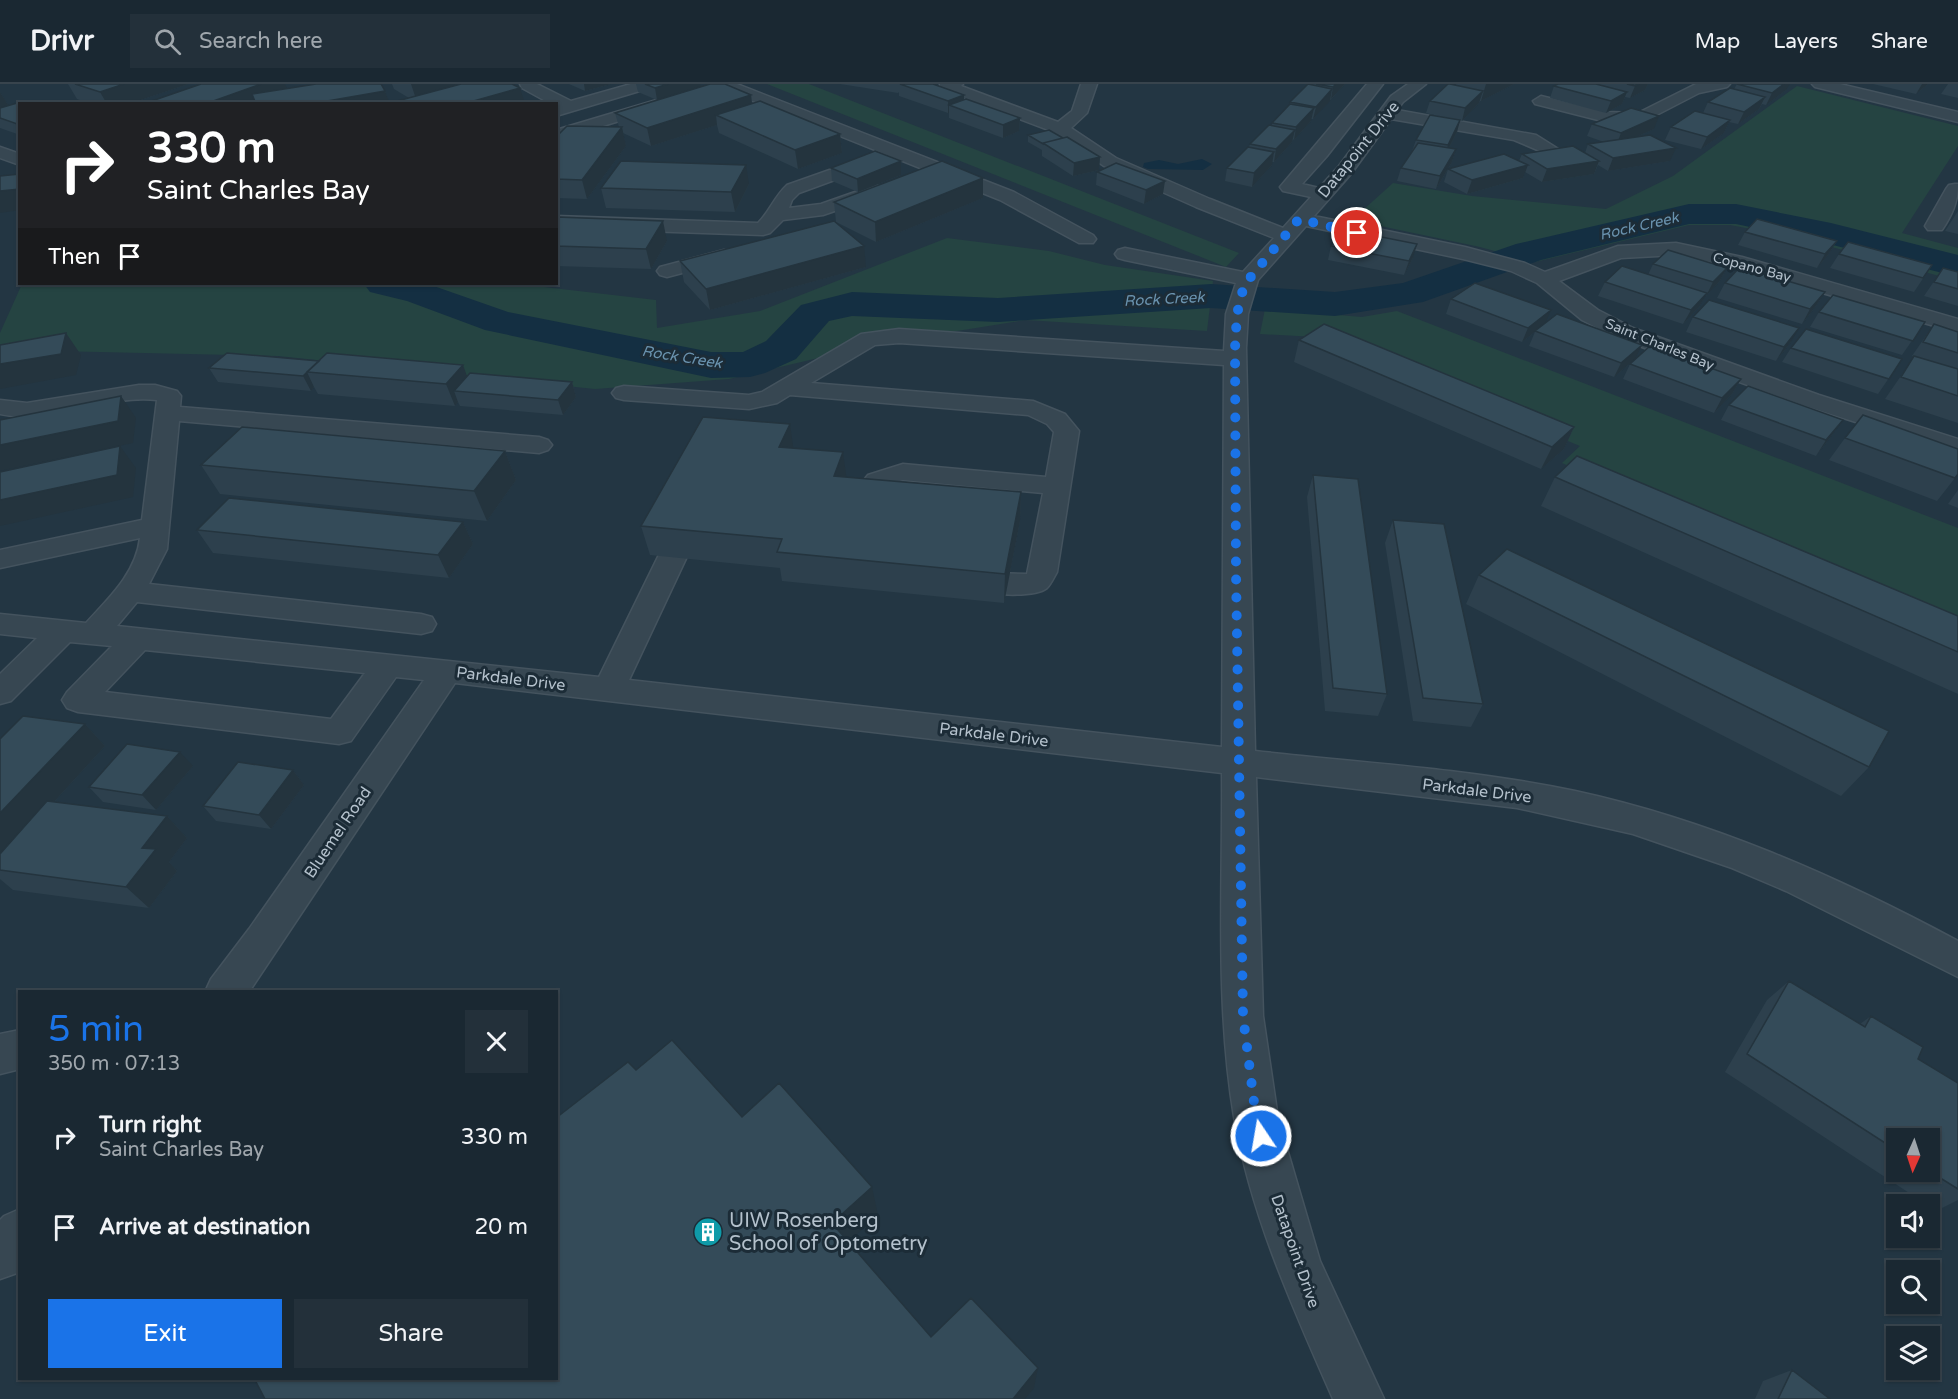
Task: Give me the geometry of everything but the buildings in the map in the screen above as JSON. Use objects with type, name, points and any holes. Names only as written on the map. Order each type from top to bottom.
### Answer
[{"type":"street","points":[[563,109],[648,84]]},
{"type":"street","points":[[702,91],[724,84],[1007,196],[1094,251],[1117,242],[1243,293]]},
{"type":"street","points":[[955,84],[946,86],[1060,128],[1110,162],[1203,204],[1285,235]]},
{"type":"street","points":[[1060,128],[1079,113],[1089,84]]},
{"type":"street","points":[[1322,194],[1289,187],[1320,153],[1375,84]]},
{"type":"street","points":[[1677,84],[1694,89]]},
{"type":"street","points":[[1541,101],[1606,117],[1641,118],[1694,89],[1722,84]]},
{"type":"street","points":[[1820,84],[1958,117]]},
{"type":"street","points":[[527,85],[552,102]]},
{"type":"street","name":"Datapoint Drive","points":[[1359,1399],[1299,1268],[1275,1191],[1256,1118],[1243,1016],[1235,359],[1243,293],[1285,235],[1352,158],[1409,85]]},
{"type":"street","points":[[1502,149],[1547,93],[1555,89]]},
{"type":"street","points":[[558,134],[680,98]]},
{"type":"street","points":[[1386,113],[1514,135],[1530,139],[1554,152]]},
{"type":"street","points":[[0,152],[18,159]]},
{"type":"street","points":[[764,229],[778,214],[783,198],[793,189],[894,152]]},
{"type":"street","points":[[1320,153],[1352,158]]},
{"type":"street","points":[[915,176],[936,168]]},
{"type":"street","points":[[778,214],[822,212],[894,184]]},
{"type":"street","points":[[1935,226],[1957,188]]},
{"type":"street","name":"Saint Charles Bay","points":[[1299,219],[1486,258],[1518,267],[1544,279],[1590,315],[1625,333],[1811,400],[1958,447]]},
{"type":"street","points":[[558,222],[764,229],[778,242],[667,271]]},
{"type":"street","name":"Copano Bay","points":[[1544,279],[1618,252],[1676,249],[1735,261],[1958,326]]},
{"type":"street","points":[[624,393],[749,402],[769,398],[870,339],[899,336],[1235,359]]},
{"type":"street","points":[[788,388],[1034,408],[1056,419],[1067,430],[1043,572],[1037,581],[1027,585],[941,578]]},
{"type":"street","points":[[0,408],[26,411],[136,392],[151,392],[169,396],[153,549],[146,569],[131,592],[0,693]]},
{"type":"street","points":[[735,429],[749,402]]},
{"type":"street","points":[[167,413],[538,446]]},
{"type":"street","points":[[850,538],[871,485],[886,475],[903,472],[1058,486]]},
{"type":"street","points":[[609,689],[704,491]]},
{"type":"street","points":[[0,559],[156,526]]},
{"type":"street","points":[[131,592],[421,624]]},
{"type":"street","name":"Parkdale Drive","points":[[0,624],[609,689],[1517,794],[1561,801],[1697,839],[1808,882],[1958,960]]},
{"type":"street","points":[[137,639],[78,700],[339,732],[388,665]]},
{"type":"street","name":"Bluemel Road","points":[[226,990],[263,941],[447,671]]},
{"type":"street","points":[[0,1054],[18,1050]]},
{"type":"green space","points":[[767,84],[809,84],[1239,253],[1226,267]]},
{"type":"green space","points":[[1797,86],[1958,126],[1958,146],[1902,233],[1958,248],[1958,281],[1798,238],[1730,225],[1689,225],[1535,262],[1480,247],[1352,220],[1393,183],[1472,196],[1606,209],[1673,176]]},
{"type":"green space","points":[[947,238],[1049,251],[1105,265],[1213,281],[1207,331],[1025,320],[882,343],[729,379],[595,389],[278,356],[0,351],[0,333],[22,285],[527,285],[656,300],[657,328],[760,311]]},
{"type":"green space","points":[[1265,309],[1362,317],[1397,311],[1958,528],[1958,638],[1562,463],[1580,446],[1316,337],[1260,334]]},
{"type":"water","points":[[1202,159],[1212,164],[1203,170],[1143,167],[1144,163],[1159,160],[1178,164]]},
{"type":"waterway","name":"Rock Creek","points":[[387,285],[420,293],[499,322],[711,365],[750,364],[781,350],[815,313],[852,304],[998,310],[1211,296],[1335,304],[1409,294],[1529,252],[1689,214],[1736,214],[1831,234],[1958,266]]},
{"type":"place","name":"UIW Rosenberg School of Optometry","points":[[708,1232]]},
{"type":"route","points":[[1261,1136],[1256,1118],[1243,1016],[1236,573],[1235,348],[1237,314],[1244,285],[1299,219],[1357,233]]}]
